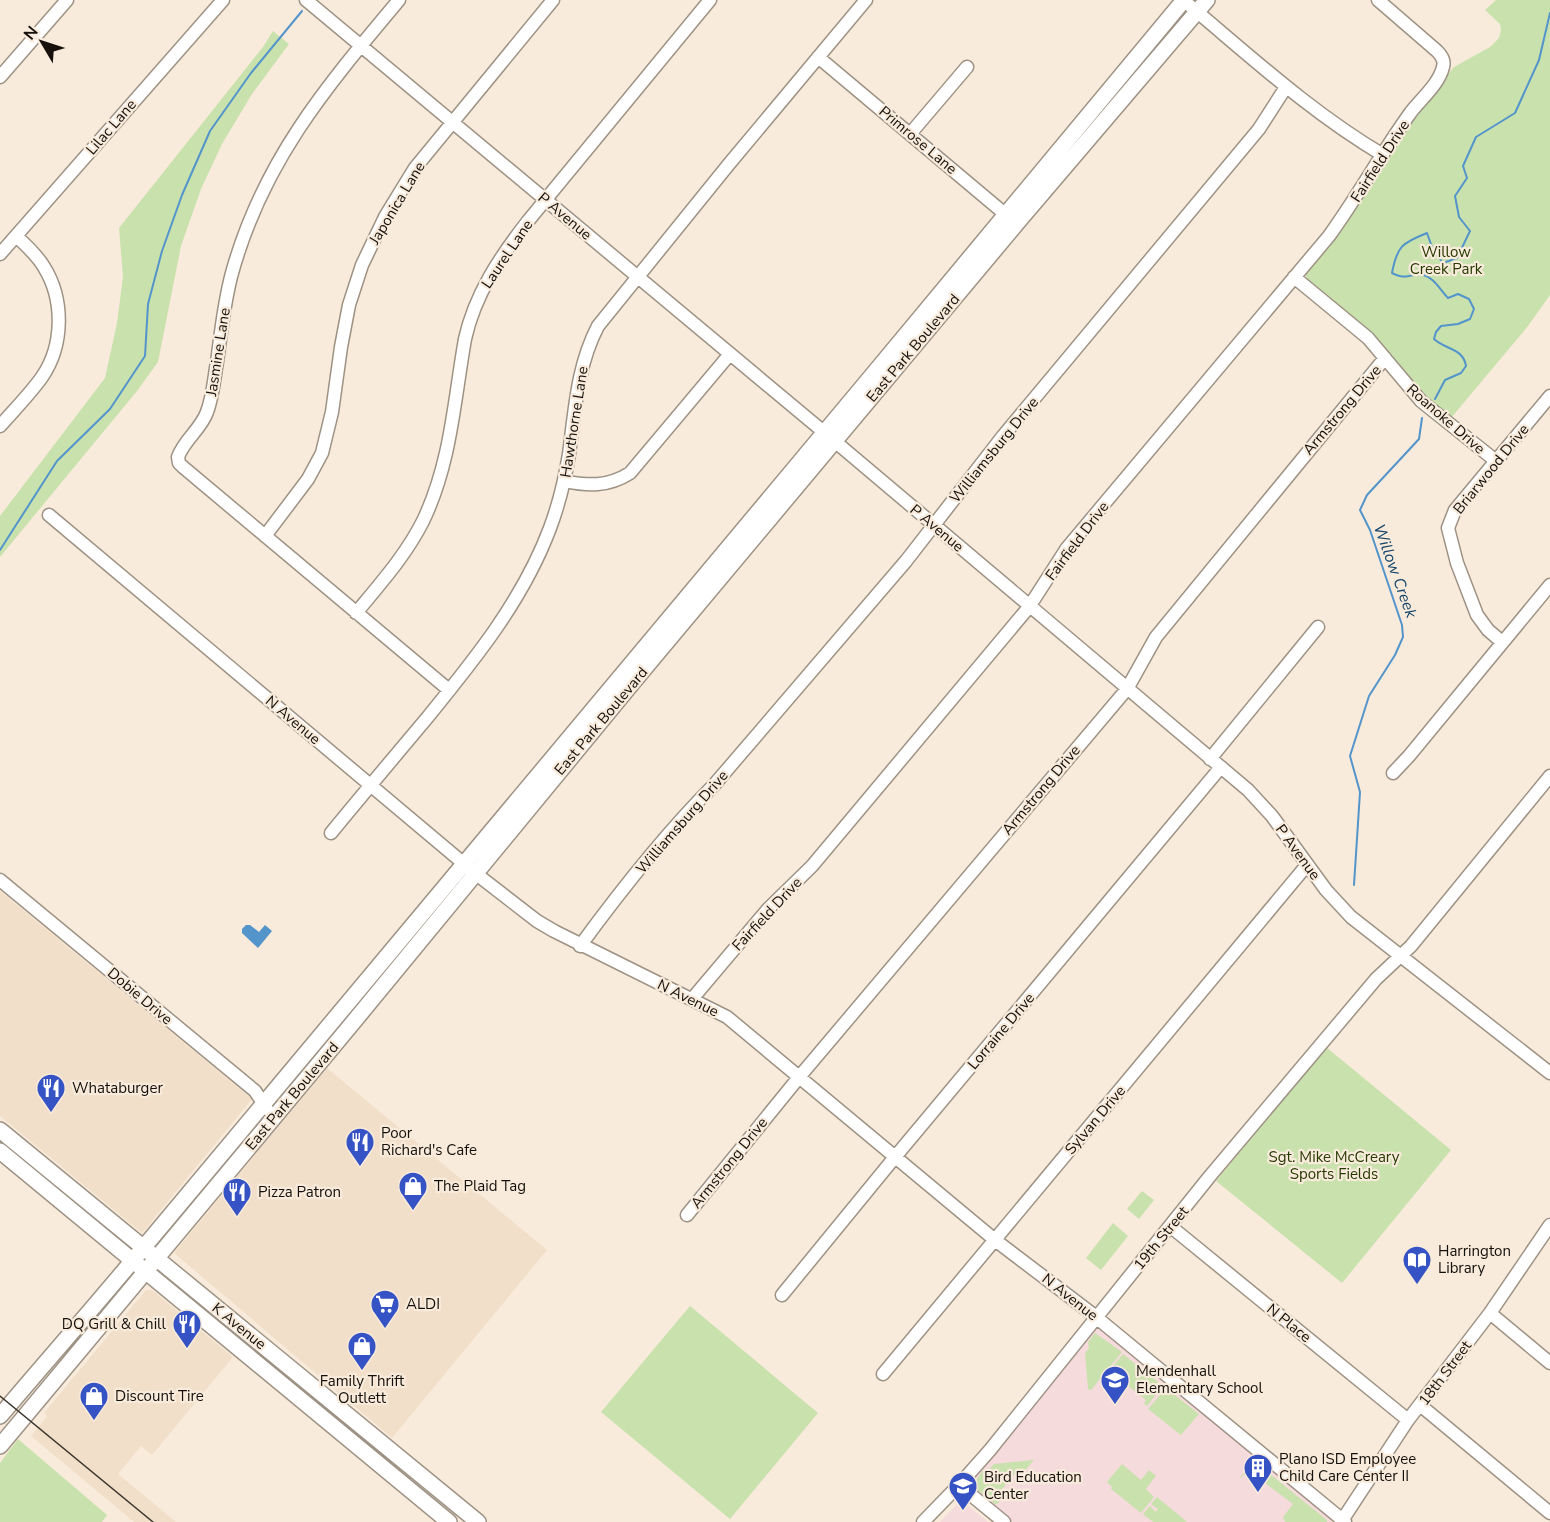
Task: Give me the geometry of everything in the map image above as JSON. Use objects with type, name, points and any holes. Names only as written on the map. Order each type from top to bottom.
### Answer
[{"type":"main road","name":"East Park Boulevard","points":[[0,1416],[264,1103],[469,868],[830,437],[1011,219],[1184,0]]},
{"type":"main road","name":"East Park Boulevard","points":[[1011,219],[1141,79],[1202,6]]},
{"type":"main road","points":[[1128,68],[1141,79]]},
{"type":"main road","name":"East Park Boulevard","points":[[0,1446],[272,1119],[469,868]]},
{"type":"main road","name":"K Avenue","points":[[0,1130],[478,1522]]},
{"type":"main road","name":"K Avenue","points":[[0,1151],[449,1522]]},
{"type":"main road","points":[[66,1339],[81,1349]]},
{"type":"main road","points":[[298,1398],[309,1383]]},
{"type":"main road","points":[[367,1455],[379,1440]]},
{"type":"street","points":[[0,77],[67,0]]},
{"type":"street","name":"Lilac Lane","points":[[0,254],[223,0]]},
{"type":"street","name":"P Avenue","points":[[306,0],[830,437],[1261,801],[1307,865],[1347,914],[1550,1073]]},
{"type":"street","name":"Jasmine Lane","points":[[399,0],[318,98],[275,165],[248,225],[228,288],[209,406],[206,415],[195,433],[183,446],[178,457],[183,467],[449,690]]},
{"type":"street","name":"Japonica Lane","points":[[265,536],[308,479],[321,453],[332,412],[340,347],[355,285],[385,217],[404,185],[452,122],[552,0]]},
{"type":"street","name":"Laurel Lane","points":[[356,614],[403,555],[438,487],[447,454],[461,356],[472,312],[483,287],[504,253],[710,0]]},
{"type":"street","name":"Hawthorne Lane","points":[[331,833],[449,690],[509,611],[533,568],[546,537],[564,481],[578,379],[598,326],[866,0]]},
{"type":"street","points":[[1184,0],[1202,6],[1286,87],[1335,125],[1383,155]]},
{"type":"street","name":"Fairfield Drive","points":[[692,999],[759,919],[812,866],[1029,606],[1067,548],[1294,277],[1351,205],[1443,67],[1443,59],[1437,51],[1378,0]]},
{"type":"street","name":"Primrose Lane","points":[[818,57],[1011,219]]},
{"type":"street","points":[[910,134],[967,67]]},
{"type":"street","name":"Williamsburg Drive","points":[[580,946],[608,908],[898,570],[1003,436],[1259,129],[1286,87]]},
{"type":"street","points":[[0,426],[41,378],[47,368],[58,330],[58,310],[52,284],[38,259],[16,236]]},
{"type":"street","name":"Roanoke Drive","points":[[1294,277],[1368,338],[1421,401],[1496,461]]},
{"type":"street","points":[[564,481],[604,484],[620,480],[630,473],[730,354]]},
{"type":"street","name":"Armstrong Drive","points":[[687,1215],[800,1076],[1127,689],[1156,637],[1385,358]]},
{"type":"street","name":"Briarwood Drive","points":[[1502,642],[1488,630],[1477,615],[1457,563],[1448,528],[1455,510],[1550,396]]},
{"type":"street","name":"N Avenue","points":[[49,515],[469,868],[537,921],[580,946],[727,1017],[995,1240],[1097,1318],[1343,1521]]},
{"type":"street","points":[[1392,772],[1409,756],[1550,585]]},
{"type":"street","points":[[1210,759],[1318,627]]},
{"type":"street","name":"Lorraine Drive","points":[[782,1295],[1221,767]]},
{"type":"street","name":"19th Street","points":[[923,1522],[959,1485],[1170,1226],[1376,979],[1411,946],[1550,776]]},
{"type":"street","name":"Sylvan Drive","points":[[883,1374],[1307,865]]},
{"type":"street","name":"Dobie Drive","points":[[0,880],[255,1091],[272,1119]]},
{"type":"street","name":"18th Street","points":[[1343,1521],[1408,1420],[1490,1313],[1550,1225]]},
{"type":"street","name":"N Place","points":[[1170,1226],[1408,1420]]},
{"type":"street","points":[[1490,1313],[1550,1363]]},
{"type":"street","points":[[1420,1405],[1550,1514]]},
{"type":"street","points":[[959,1485],[1004,1522]]},
{"type":"shaded area","points":[[0,891],[252,1099],[142,1233],[0,1116]]},
{"type":"shaded area","points":[[327,1068],[547,1250],[392,1438],[174,1253]]},
{"type":"shaded area","points":[[146,1290],[152,1290],[233,1357],[152,1455],[141,1446],[118,1474],[176,1522],[134,1522],[31,1436],[47,1416],[44,1413]]},
{"type":"shaded area","name":"Mendenhall Elementary School","points":[[1100,1325],[1330,1515],[1331,1522],[1013,1522],[968,1486]]},
{"type":"shaded area","name":"Bird Education Center","points":[[961,1500],[988,1522],[940,1522]]},
{"type":"green space","name":"Willow Creek Park","points":[[1496,0],[1550,0],[1550,295],[1528,326],[1451,418],[1425,398],[1376,338],[1308,282],[1305,273],[1345,224],[1414,116],[1454,67],[1490,47],[1499,38],[1500,24],[1485,10]]},
{"type":"green space","points":[[273,31],[289,44],[252,94],[222,144],[201,189],[181,246],[158,362],[137,391],[0,557],[0,516],[105,378],[117,323],[123,277],[119,228],[263,47]]},
{"type":"green space","name":"Sgt. Mike McCreary Sports Fields","points":[[1326,1047],[1451,1150],[1342,1283],[1216,1181]]},
{"type":"green space","points":[[1142,1191],[1154,1200],[1139,1219],[1127,1209]]},
{"type":"green space","points":[[1113,1223],[1128,1236],[1101,1270],[1086,1258]]},
{"type":"green space","points":[[690,1306],[818,1413],[730,1519],[601,1412]]},
{"type":"green space","points":[[1095,1333],[1122,1352],[1091,1390],[1088,1389],[1085,1353],[1089,1348],[1088,1342]]},
{"type":"green space","points":[[1123,1354],[1163,1386],[1147,1406],[1144,1403],[1146,1400],[1109,1371]]},
{"type":"green space","points":[[1166,1388],[1199,1414],[1181,1435],[1148,1409]]},
{"type":"green space","points":[[18,1439],[107,1515],[102,1522],[0,1522],[0,1463]]},
{"type":"green space","points":[[1034,1460],[1023,1473],[1018,1470],[999,1493],[999,1503],[995,1504],[974,1487],[974,1483],[984,1469],[987,1471],[994,1464]]},
{"type":"green space","points":[[1122,1464],[1141,1480],[1149,1470],[1156,1476],[1146,1489],[1154,1497],[1141,1513],[1111,1489],[1112,1487],[1107,1482]]},
{"type":"green space","points":[[1251,1464],[1259,1465],[1327,1522],[1285,1522],[1283,1517],[1293,1504],[1249,1471],[1239,1479]]},
{"type":"green space","points":[[1157,1497],[1187,1522],[1153,1522],[1143,1514],[1150,1506],[1156,1512],[1158,1509],[1151,1504]]},
{"type":"water","points":[[246,925],[250,925],[259,932],[265,925],[272,931],[258,948],[242,933]]},
{"type":"waterway","points":[[0,550],[57,461],[110,409],[145,356],[148,304],[162,251],[182,195],[210,131],[251,73],[302,11]]},
{"type":"waterway","name":"Willow Creek","points":[[1435,399],[1445,380],[1461,373],[1466,366],[1458,352],[1434,339],[1436,332],[1441,326],[1458,324],[1470,319],[1474,309],[1469,299],[1458,294],[1448,298],[1426,276],[1405,277],[1392,273],[1396,257],[1406,243],[1427,233],[1433,250],[1443,263],[1457,258],[1470,231],[1459,217],[1455,196],[1467,178],[1463,166],[1476,137],[1515,113],[1539,60],[1550,13]]},
{"type":"waterway","name":"Willow Creek","points":[[1354,885],[1360,792],[1350,756],[1369,696],[1395,655],[1403,637],[1402,625],[1370,530],[1360,510],[1367,495],[1419,439],[1422,418]]},
{"type":"tram line","points":[[0,1396],[153,1522]]},
{"type":"place","name":"Whataburger","points":[[51,1114]]},
{"type":"place","name":"Poor Richard's Cafe","points":[[360,1168]]},
{"type":"place","name":"The Plaid Tag","points":[[413,1212]]},
{"type":"place","name":"Pizza Patron","points":[[237,1218]]},
{"type":"place","name":"Harrington Library","points":[[1417,1286]]},
{"type":"place","name":"ALDI","points":[[385,1330]]},
{"type":"place","name":"DQ Grill & Chill","points":[[187,1350]]},
{"type":"place","name":"Family Thrift Outlett","points":[[362,1372]]},
{"type":"place","name":"Mendenhall Elementary School","points":[[1115,1406]]},
{"type":"place","name":"Discount Tire","points":[[94,1422]]},
{"type":"place","name":"Plano ISD Employee Child Care Center II","points":[[1258,1494]]},
{"type":"place","name":"Bird Education Center","points":[[963,1512]]}]
